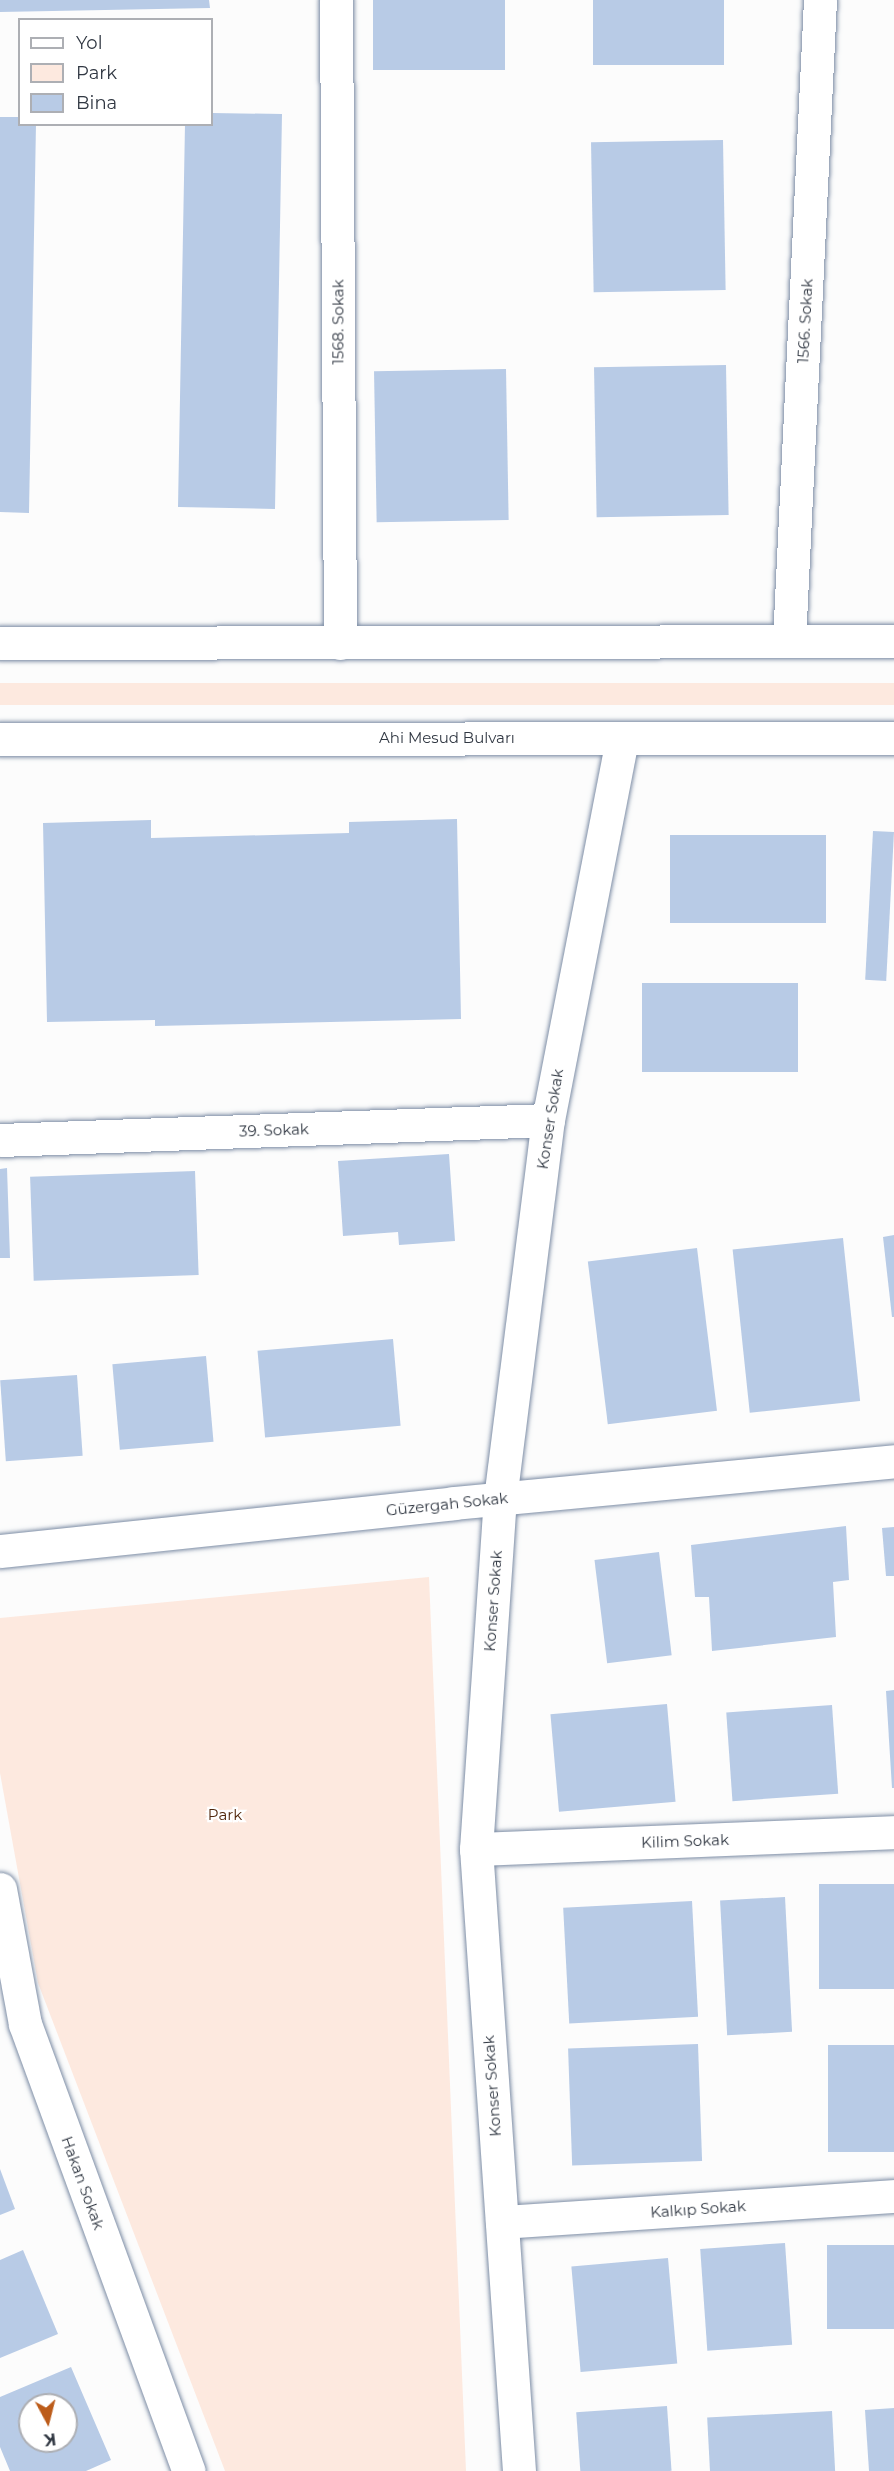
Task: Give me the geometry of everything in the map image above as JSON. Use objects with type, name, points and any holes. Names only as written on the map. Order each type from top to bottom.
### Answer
[{"type":"street","name":"1568. Sokak","points":[[336,0],[340,643]]},
{"type":"street","name":"1566. Sokak","points":[[789,642],[820,0]]},
{"type":"street","points":[[0,643],[894,641]]},
{"type":"street","name":"Ahi Mesud Bulvarı","points":[[0,739],[894,738]]},
{"type":"street","name":"Konser Sokak","points":[[519,2471],[476,1850],[500,1499],[548,1120],[622,739]]},
{"type":"street","name":"39. Sokak","points":[[0,1140],[548,1120]]},
{"type":"street","name":"Güzergah Sokak","points":[[0,1551],[894,1461]]},
{"type":"street","name":"Kilim Sokak","points":[[476,1850],[894,1832]]},
{"type":"street","name":"Hakan Sokak","points":[[0,1889],[25,2024],[189,2471]]},
{"type":"street","name":"Kalkıp Sokak","points":[[502,2222],[894,2196]]},
{"type":"green space","points":[[0,683],[894,683],[894,705],[0,705]]},
{"type":"green space","name":"Park","points":[[429,1577],[466,2471],[225,2471],[38,1983],[0,1773],[0,1618]]},
{"type":"building","points":[[0,0],[209,0],[210,8],[0,12]]},
{"type":"building","points":[[373,0],[505,0],[505,70],[373,70]]},
{"type":"building","points":[[593,0],[724,0],[724,65],[593,65]]},
{"type":"building","points":[[213,113],[282,114],[275,509],[178,507],[185,126],[213,126]]},
{"type":"building","points":[[0,117],[18,117],[18,126],[36,126],[29,513],[0,512]]},
{"type":"building","points":[[723,140],[726,290],[594,292],[591,142]]},
{"type":"building","points":[[726,365],[729,515],[597,517],[594,367]]},
{"type":"building","points":[[506,369],[509,520],[377,522],[374,371]]},
{"type":"building","points":[[457,819],[461,1019],[155,1026],[155,1020],[47,1022],[43,823],[151,820],[151,838],[349,833],[349,822]]},
{"type":"building","points":[[873,831],[894,832],[886,981],[865,980]]},
{"type":"building","points":[[670,835],[826,835],[826,923],[670,923]]},
{"type":"building","points":[[642,983],[798,983],[798,1072],[642,1072]]},
{"type":"building","points":[[449,1154],[455,1241],[399,1245],[398,1232],[343,1236],[338,1161]]},
{"type":"building","points":[[7,1168],[10,1258],[0,1258],[0,1169]]},
{"type":"building","points":[[195,1171],[199,1275],[34,1281],[30,1177]]},
{"type":"building","points":[[894,1235],[894,1317],[892,1317],[883,1237]]},
{"type":"building","points":[[843,1238],[860,1401],[750,1413],[733,1250]]},
{"type":"building","points":[[697,1248],[717,1411],[608,1424],[588,1261]]},
{"type":"building","points":[[393,1339],[401,1426],[265,1438],[258,1351]]},
{"type":"building","points":[[206,1356],[213,1442],[120,1450],[112,1364]]},
{"type":"building","points":[[77,1375],[83,1456],[6,1461],[0,1380]]},
{"type":"building","points":[[846,1526],[849,1580],[833,1582],[836,1637],[712,1651],[709,1597],[695,1597],[691,1545]]},
{"type":"building","points":[[894,1527],[894,1576],[886,1576],[882,1528]]},
{"type":"building","points":[[659,1552],[672,1655],[607,1663],[594,1560]]},
{"type":"building","points":[[894,1690],[894,1788],[892,1788],[886,1691]]},
{"type":"building","points":[[667,1704],[676,1802],[559,1812],[550,1714]]},
{"type":"building","points":[[832,1705],[838,1794],[732,1801],[726,1712]]},
{"type":"building","points":[[819,1884],[894,1884],[894,1989],[819,1989]]},
{"type":"building","points":[[785,1897],[792,2032],[727,2035],[720,1900]]},
{"type":"building","points":[[692,1901],[698,2017],[569,2024],[563,1908]]},
{"type":"building","points":[[698,2044],[702,2161],[572,2165],[568,2049]]},
{"type":"building","points":[[828,2045],[894,2045],[894,2152],[828,2152]]},
{"type":"building","points":[[0,2169],[15,2209],[0,2215]]},
{"type":"building","points":[[785,2243],[792,2345],[707,2351],[700,2249]]},
{"type":"building","points":[[827,2245],[894,2245],[894,2329],[827,2329]]},
{"type":"building","points":[[23,2250],[58,2334],[0,2358],[0,2260]]},
{"type":"building","points":[[668,2258],[677,2364],[581,2372],[571,2266]]},
{"type":"building","points":[[71,2367],[111,2460],[86,2471],[10,2471],[0,2447],[0,2397]]},
{"type":"building","points":[[667,2406],[672,2471],[580,2471],[576,2412]]},
{"type":"building","points":[[894,2408],[894,2471],[869,2471],[865,2410]]},
{"type":"building","points":[[832,2411],[835,2471],[710,2471],[707,2418]]}]
